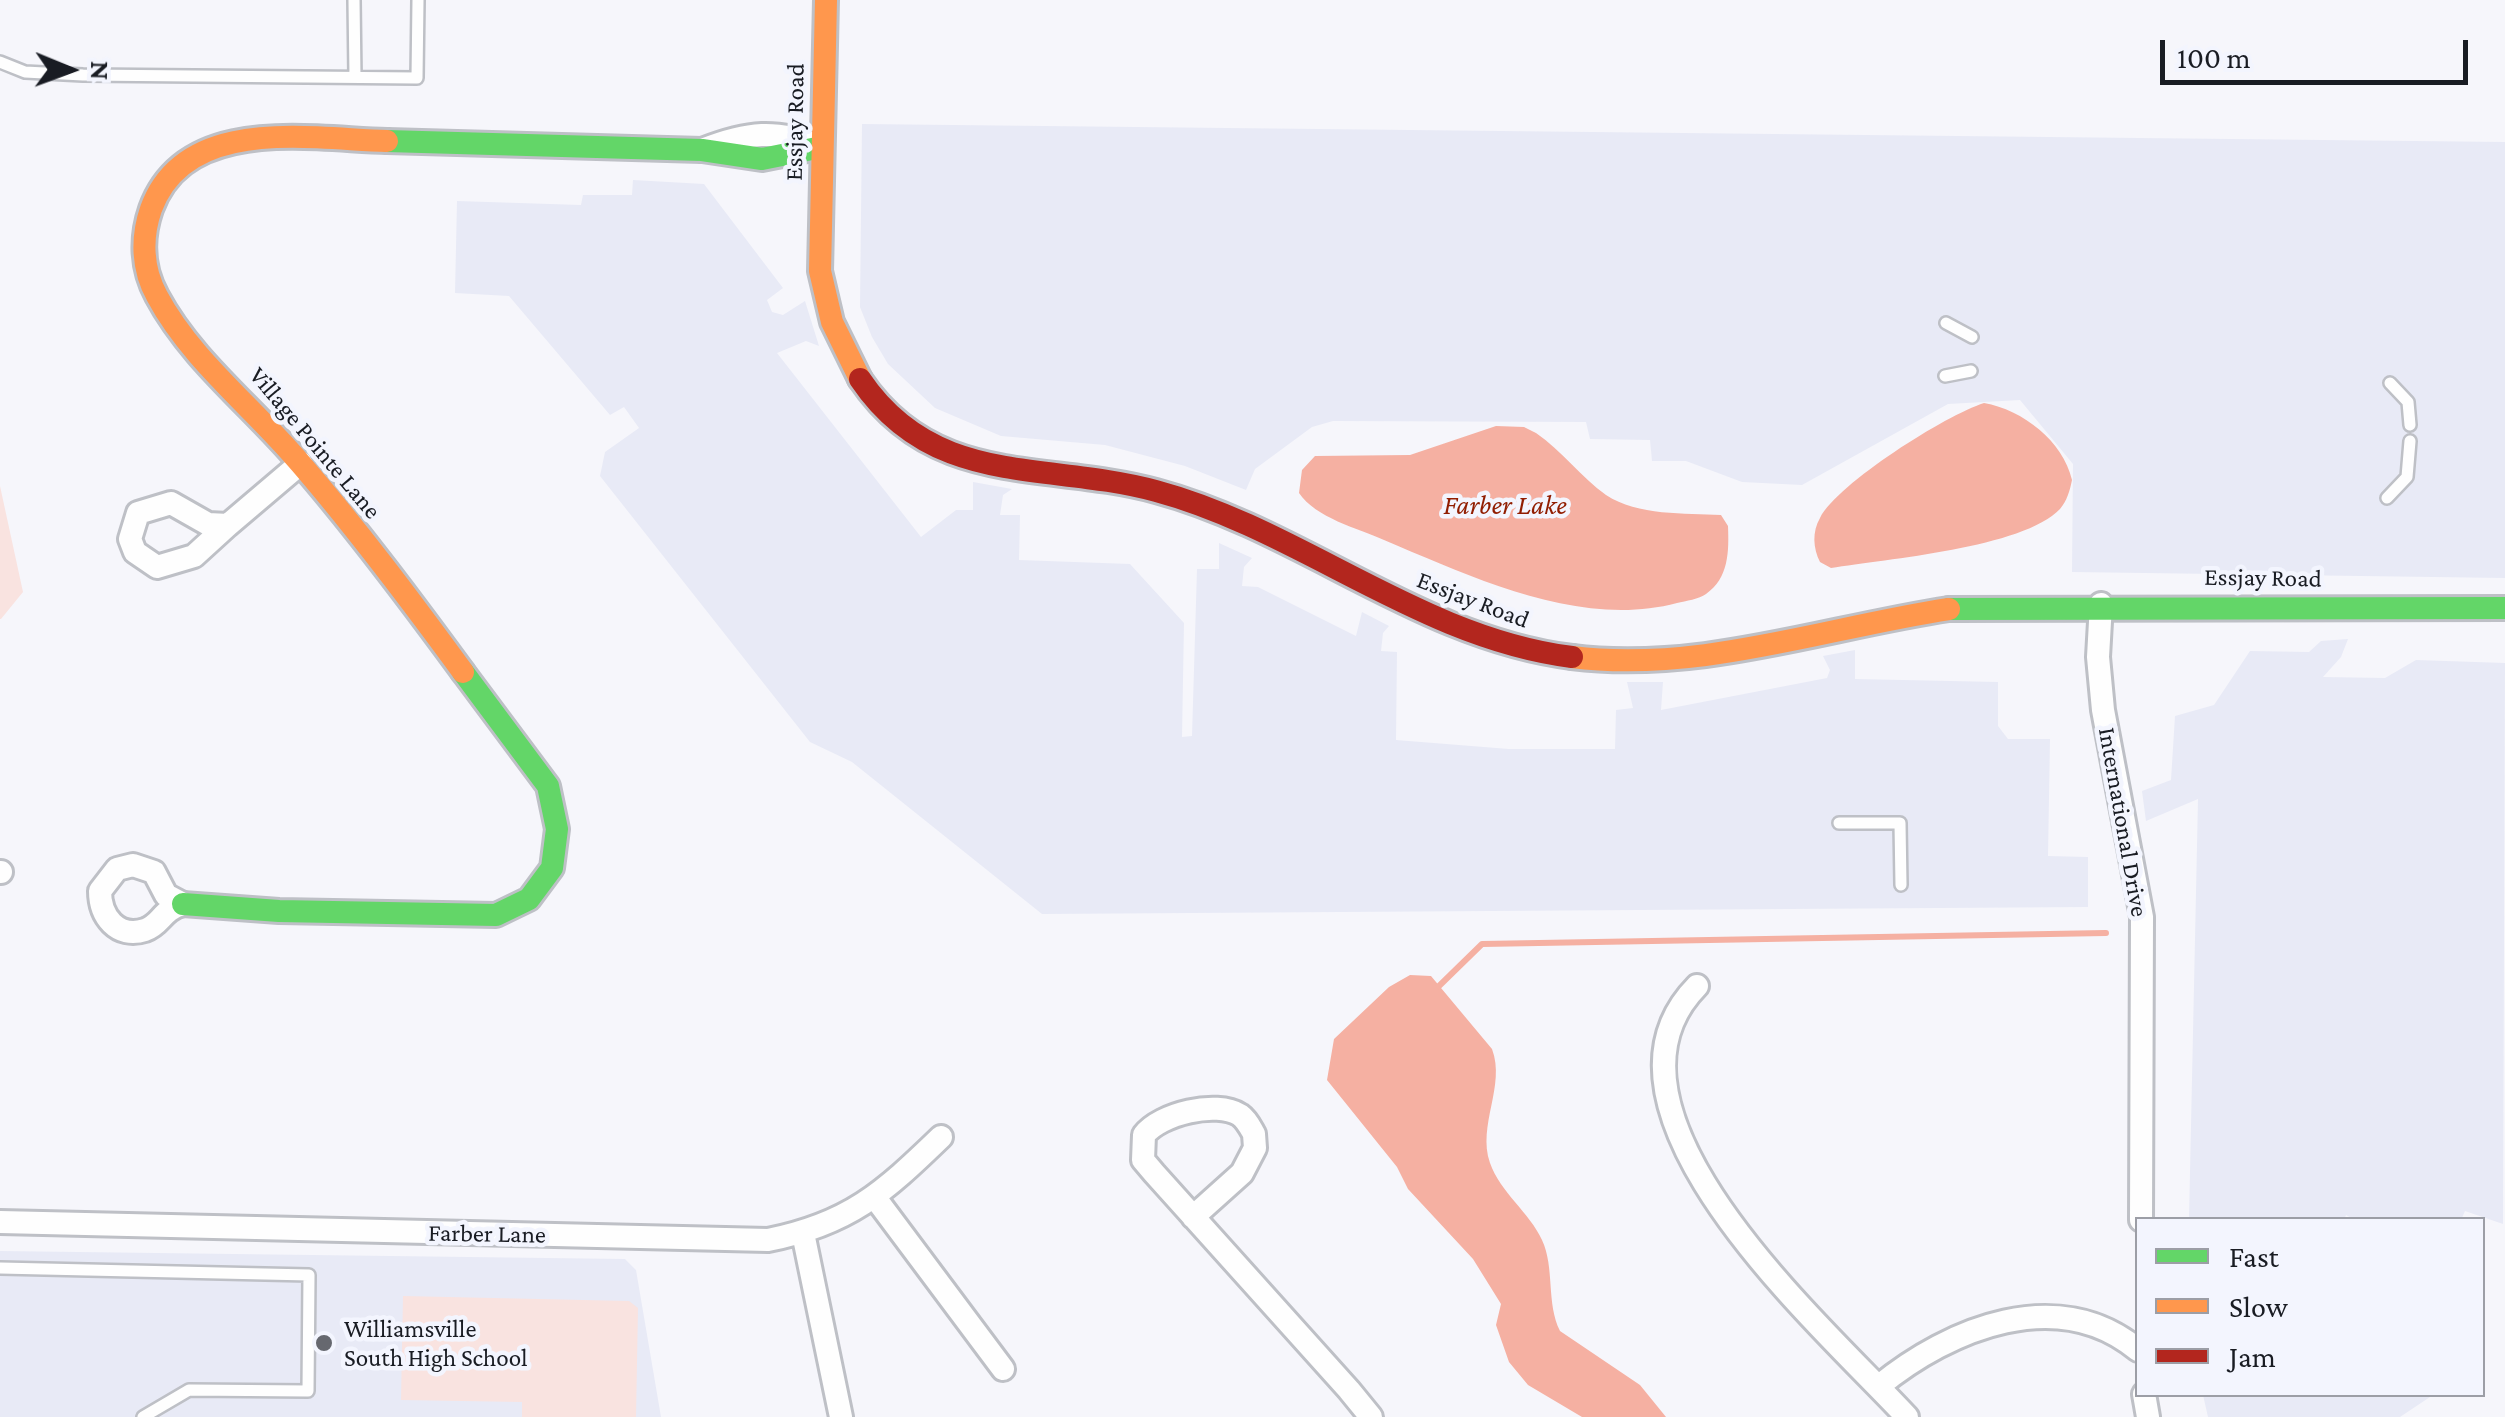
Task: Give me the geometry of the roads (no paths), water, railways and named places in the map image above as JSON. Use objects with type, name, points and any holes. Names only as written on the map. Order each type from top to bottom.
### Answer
[{"type":"street","name":"Essjay Road","points":[[826,0],[820,271],[835,336],[849,365],[882,408],[925,441],[957,458],[993,467],[1102,479],[1188,502],[1475,636],[1560,656],[1604,661],[1674,660],[1889,616],[1963,606],[2505,608]]},
{"type":"street","name":"Village Pointe Lane","points":[[182,904],[279,911],[496,915],[529,899],[552,868],[556,829],[548,786],[301,463],[177,324],[149,280],[144,244],[151,207],[179,168],[212,148],[278,138],[702,150],[741,160],[790,160],[822,147]]},
{"type":"street","points":[[228,525],[301,463]]},
{"type":"street","name":"International Drive","points":[[2101,604],[2098,656],[2103,710],[2142,918],[2141,1217]]},
{"type":"street","points":[[1697,986],[1674,1016],[1664,1060],[1668,1097],[1690,1163],[1732,1228],[1907,1417]]},
{"type":"street","points":[[1193,1217],[1252,1158],[1254,1134],[1238,1113],[1223,1109],[1164,1119],[1144,1136],[1142,1160],[1371,1417]]},
{"type":"street","name":"Farber Lane","points":[[0,1222],[768,1240],[835,1223],[876,1199],[941,1138]]},
{"type":"street","points":[[876,1199],[1004,1369]]},
{"type":"street","points":[[804,1233],[841,1417]]},
{"type":"street","points":[[1879,1386],[1950,1340],[2044,1315],[2096,1323],[2135,1348]]},
{"type":"lane","points":[[354,0],[355,77]]},
{"type":"lane","points":[[0,62],[26,72],[83,75],[417,78],[418,0]]},
{"type":"lane","points":[[1946,322],[1972,337]]},
{"type":"lane","points":[[1945,376],[1971,372]]},
{"type":"lane","points":[[2390,383],[2408,402],[2410,425]]},
{"type":"lane","points":[[2387,498],[2407,477],[2410,442]]},
{"type":"lane","points":[[1839,824],[1900,823],[1901,885]]},
{"type":"lane","points":[[0,1268],[309,1275],[308,1391],[190,1390],[143,1417]]},
{"type":"water","points":[[1984,403],[2027,420],[2060,452],[2072,480],[2060,509],[2016,533],[1952,550],[1831,568],[1820,562],[1815,546],[1820,518],[1848,487],[1945,421]]},
{"type":"water","name":"Farber Lake","points":[[1496,426],[1524,427],[1536,433],[1597,488],[1619,502],[1662,512],[1721,515],[1728,526],[1728,545],[1726,563],[1714,588],[1700,597],[1640,609],[1565,604],[1453,569],[1326,516],[1299,493],[1302,470],[1315,456],[1410,455]]},
{"type":"water","points":[[1410,975],[1431,976],[1492,1049],[1496,1077],[1487,1134],[1490,1163],[1542,1240],[1560,1331],[1640,1385],[1666,1417],[1582,1417],[1528,1385],[1509,1362],[1496,1325],[1501,1304],[1473,1259],[1408,1189],[1397,1167],[1327,1080],[1334,1039],[1389,987]]},
{"type":"waterway","points":[[1439,986],[1482,944],[2106,933]]},
{"type":"place","name":"Williamsville South High School","points":[[324,1343]]}]
